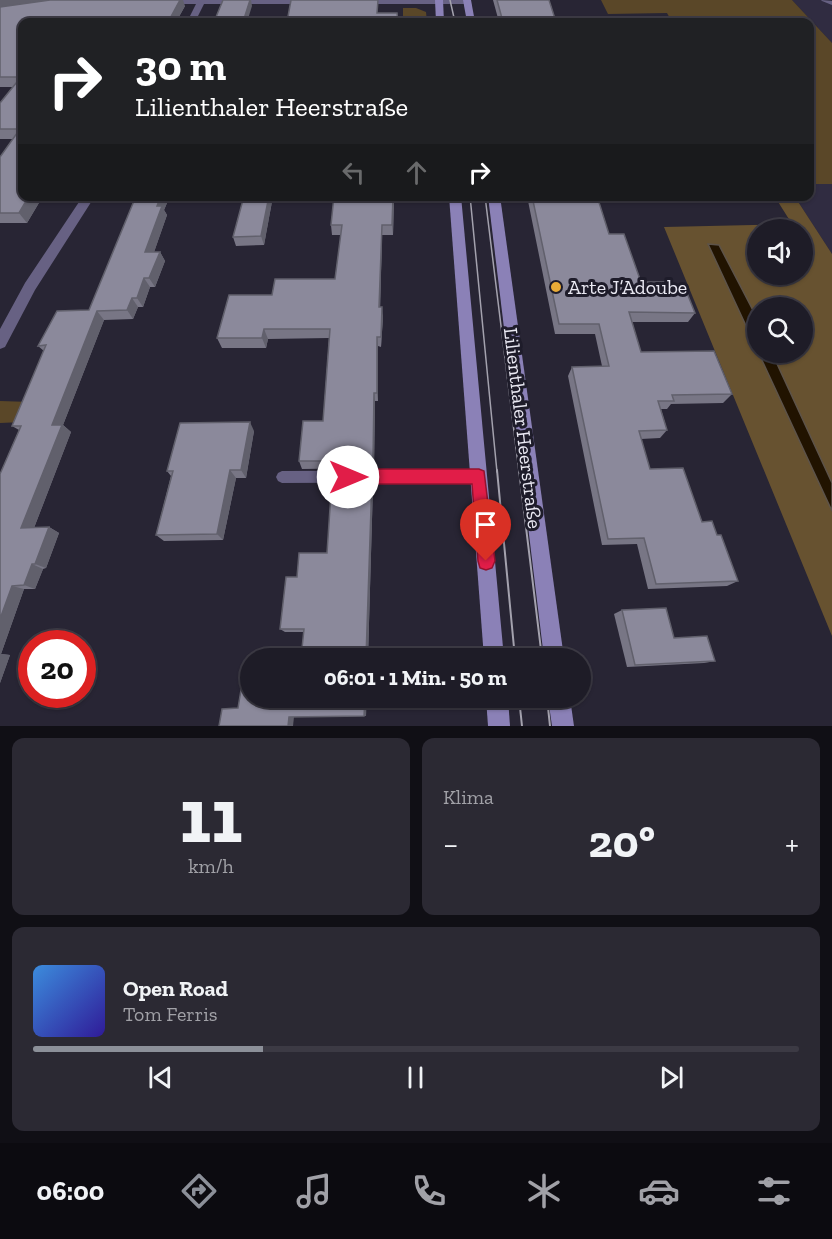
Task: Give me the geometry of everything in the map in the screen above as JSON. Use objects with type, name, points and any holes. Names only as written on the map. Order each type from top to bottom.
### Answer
[{"type":"main road","points":[[439,1],[440,18]]},
{"type":"main road","points":[[467,1],[470,18]]},
{"type":"main road","points":[[455,201],[493,648]]},
{"type":"main road","name":"Lilienthaler Heerstraße","points":[[495,201],[553,648]]},
{"type":"main road","points":[[498,708],[499,726]]},
{"type":"main road","points":[[560,708],[563,726]]},
{"type":"street","points":[[347,2],[467,1]]},
{"type":"street","points":[[153,2],[316,2]]},
{"type":"street","points":[[193,18],[201,3]]},
{"type":"street","points":[[1,336],[85,201]]},
{"type":"lane","points":[[824,0],[832,3]]},
{"type":"lane","points":[[282,477],[479,476]]},
{"type":"shaded area","points":[[601,0],[792,0],[809,18],[670,18],[667,13],[608,14]]},
{"type":"shaded area","points":[[792,0],[832,0],[832,43],[814,24],[814,18],[809,18]]},
{"type":"shaded area","points":[[403,8],[416,8],[426,12],[427,18],[403,18]]},
{"type":"shaded area","points":[[814,24],[832,43],[832,184],[814,184]]},
{"type":"shaded area","points":[[814,184],[832,184],[832,254],[813,225],[813,219],[809,219],[798,201],[814,201]]},
{"type":"shaded area","points":[[778,201],[798,201],[809,219],[789,219]]},
{"type":"shaded area","points":[[747,225],[747,285],[813,285],[813,225],[832,254],[832,636],[664,227]]},
{"type":"shaded area","points":[[708,244],[719,245],[747,299],[747,328]]},
{"type":"shaded area","points":[[763,363],[777,363],[832,483],[832,511]]},
{"type":"shaded area","points":[[0,401],[31,402],[23,422],[0,423]]},
{"type":"building","points":[[50,0],[180,0],[170,18],[18,18],[18,77],[0,77],[0,7]]},
{"type":"building","points":[[223,0],[250,0],[244,18],[216,18]]},
{"type":"building","points":[[291,0],[378,0],[377,13],[397,13],[398,18],[288,18]]},
{"type":"building","points":[[497,0],[549,0],[555,18],[502,18]]},
{"type":"building","points":[[18,81],[18,129],[0,129],[0,103]]},
{"type":"building","points":[[18,132],[18,201],[26,201],[19,213],[0,213],[0,157]]},
{"type":"building","points":[[134,201],[159,201],[157,206],[162,206],[145,252],[160,252],[149,278],[144,278],[137,298],[132,298],[127,310],[97,311],[52,425],[62,425],[21,528],[49,527],[24,585],[12,586],[0,619],[0,474],[21,426],[12,426],[46,345],[38,346],[57,311],[89,310]]},
{"type":"building","points":[[243,201],[268,201],[261,236],[233,237]]},
{"type":"building","points":[[333,201],[393,201],[392,225],[382,225],[379,307],[382,307],[381,337],[377,337],[377,393],[374,393],[373,461],[299,461],[303,421],[323,421],[330,329],[264,329],[262,338],[217,338],[229,295],[272,295],[275,279],[335,279],[342,225],[331,225]]},
{"type":"building","points":[[533,201],[599,201],[609,234],[624,234],[641,282],[669,282],[672,293],[687,293],[695,313],[629,312],[641,352],[714,351],[732,394],[672,395],[674,401],[658,401],[667,430],[639,431],[650,469],[683,468],[702,522],[712,521],[717,535],[721,535],[738,581],[656,584],[644,538],[608,539],[572,367],[609,366],[599,324],[559,324]]},
{"type":"building","points":[[250,422],[241,470],[230,470],[217,534],[156,535],[173,471],[167,471],[180,423]]},
{"type":"building","points":[[332,478],[372,478],[366,648],[302,648],[304,629],[280,629],[286,577],[297,577],[299,553],[327,553]]},
{"type":"building","points":[[666,608],[674,638],[707,636],[715,661],[635,665],[622,610]]},
{"type":"building","points":[[240,696],[240,708],[364,708],[364,716],[289,717],[288,726],[219,726],[222,709],[238,708]]},
{"type":"tram line","points":[[450,0],[454,18]]},
{"type":"tram line","points":[[470,201],[497,472]]},
{"type":"tram line","points":[[486,201],[519,472]]},
{"type":"tram line","points":[[497,470],[514,648]]},
{"type":"tram line","points":[[519,470],[541,648]]},
{"type":"tram line","points":[[520,708],[522,726]]},
{"type":"tram line","points":[[548,708],[550,726]]},
{"type":"place","name":"Arte J’Adoube","points":[[556,287]]},
{"type":"route","points":[[348,477],[479,476],[486,561]]}]
